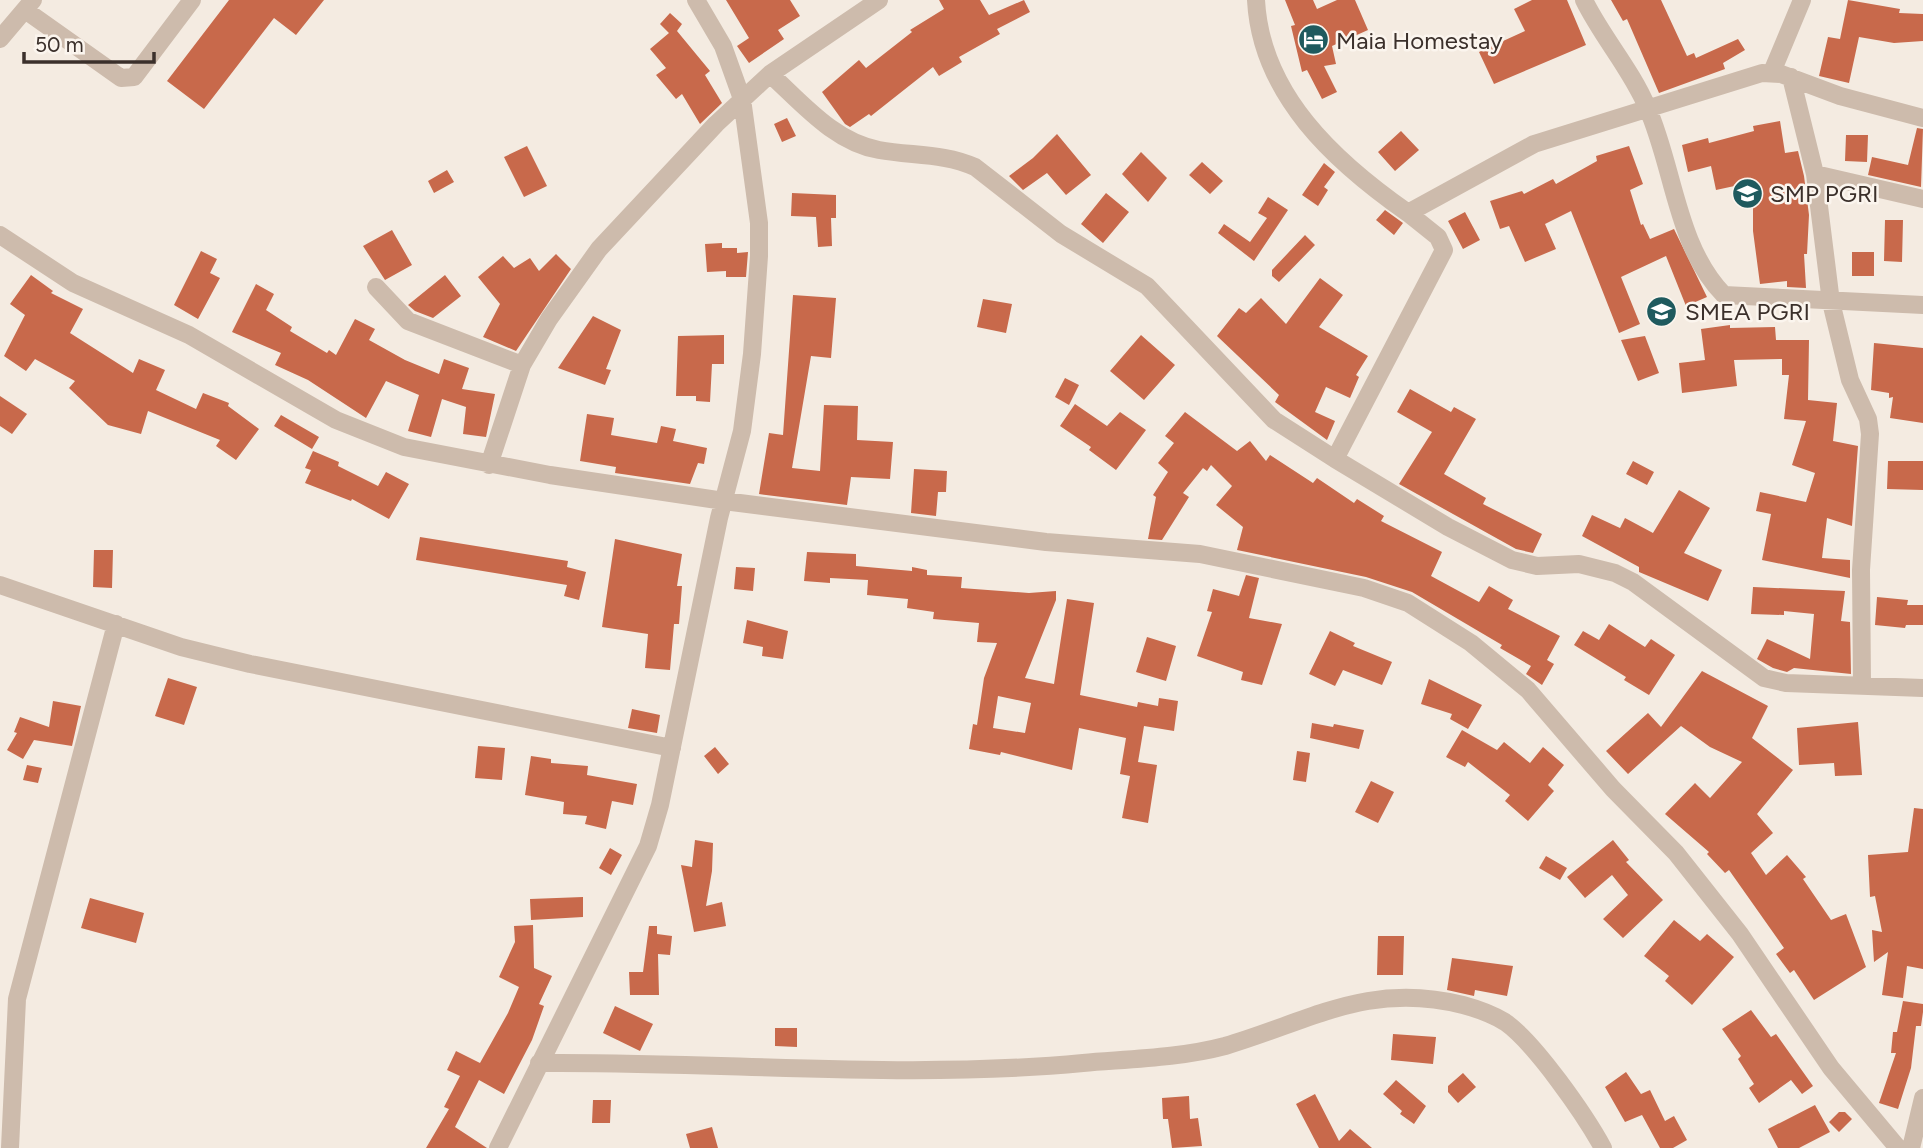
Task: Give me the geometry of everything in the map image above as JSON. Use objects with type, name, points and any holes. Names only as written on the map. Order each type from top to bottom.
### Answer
[{"type":"street","points":[[0,38],[29,5],[121,78],[134,76],[192,0]]},
{"type":"street","points":[[498,1148],[648,846],[742,431],[752,354],[760,223],[742,99],[726,53],[696,0]]},
{"type":"street","points":[[489,465],[522,365],[549,319],[599,250],[636,207],[742,99],[770,74],[878,0]]},
{"type":"street","points":[[1256,0],[1259,26],[1272,69],[1292,105],[1332,150],[1377,191],[1438,237],[1444,250],[1335,459]]},
{"type":"street","points":[[1584,0],[1647,106],[1684,223],[1700,259],[1719,290],[1729,298],[1923,305]]},
{"type":"street","points":[[1772,72],[1802,0]]},
{"type":"street","points":[[1408,213],[1534,144],[1647,106],[1772,72],[1791,76],[1840,96],[1923,118]]},
{"type":"street","points":[[770,74],[850,141],[880,150],[959,159],[982,171],[1061,234],[1154,292],[1274,420],[1416,508],[1512,560],[1537,566],[1587,566],[1615,573],[1633,582],[1764,678],[1786,683],[1923,688]]},
{"type":"street","points":[[1791,76],[1815,174],[1831,302],[1850,380],[1868,419],[1870,434],[1861,570],[1862,685]]},
{"type":"street","points":[[1815,174],[1923,199]]},
{"type":"street","points":[[0,235],[73,283],[189,335],[336,420],[404,447],[489,465],[724,501],[1022,540],[1200,554],[1364,588],[1408,603],[1471,643],[1528,690],[1613,789],[1676,853],[1740,934],[1831,1068],[1898,1148]]},
{"type":"street","points":[[376,287],[408,321],[522,365]]},
{"type":"street","points":[[0,584],[181,647],[250,664],[671,748]]},
{"type":"street","points":[[10,1148],[17,999],[116,624]]},
{"type":"street","points":[[539,1063],[638,1062],[899,1070],[1042,1066],[1203,1051],[1261,1035],[1359,1001],[1384,998],[1424,999],[1484,1011],[1507,1024],[1527,1043],[1572,1101],[1603,1148]]},
{"type":"street","points":[[1911,1148],[1923,1098]]},
{"type":"building","points":[[229,0],[324,0],[296,35],[274,18],[204,109],[167,81]]},
{"type":"building","points":[[726,0],[790,0],[800,16],[778,30],[784,39],[749,63],[737,46],[749,38]]},
{"type":"building","points":[[939,0],[980,0],[989,15],[1024,0],[1030,12],[997,29],[1000,34],[959,57],[962,62],[939,76],[933,67],[871,116],[869,114],[850,127],[845,124],[822,92],[859,60],[866,68],[912,32],[910,30],[944,9]]},
{"type":"building","points":[[1285,0],[1313,0],[1317,9],[1337,0],[1355,0],[1368,30],[1332,46],[1336,64],[1324,66],[1337,92],[1322,99],[1307,70],[1302,72],[1291,26],[1295,25]]},
{"type":"building","points":[[1532,0],[1567,0],[1586,45],[1494,84],[1479,52],[1525,31],[1514,9]]},
{"type":"building","points":[[1611,0],[1661,0],[1687,56],[1694,53],[1696,58],[1738,39],[1745,50],[1723,63],[1725,69],[1659,93],[1627,19],[1623,21]]},
{"type":"building","points":[[1848,0],[1900,9],[1899,13],[1923,14],[1923,41],[1894,43],[1859,37],[1849,83],[1819,76],[1828,37],[1840,39]]},
{"type":"building","points":[[670,13],[682,24],[677,31],[710,71],[705,75],[722,103],[700,124],[682,94],[676,99],[656,75],[666,68],[650,49],[669,33],[660,24]]},
{"type":"building","points":[[787,118],[796,136],[782,142],[774,124]]},
{"type":"building","points":[[1780,121],[1785,153],[1798,151],[1804,176],[1809,215],[1807,254],[1804,254],[1806,288],[1787,287],[1787,281],[1760,284],[1753,231],[1753,182],[1716,190],[1711,166],[1688,172],[1682,145],[1708,138],[1709,143],[1754,131],[1753,126]]},
{"type":"building","points":[[1917,128],[1923,129],[1921,187],[1868,175],[1872,157],[1908,165]]},
{"type":"building","points":[[1401,131],[1419,150],[1395,171],[1378,152]]},
{"type":"building","points":[[1057,134],[1091,175],[1066,195],[1047,173],[1023,190],[1009,176],[1033,158]]},
{"type":"building","points":[[1846,135],[1868,135],[1867,162],[1845,161]]},
{"type":"building","points":[[527,146],[547,186],[524,197],[504,157]]},
{"type":"building","points":[[1629,146],[1643,184],[1630,190],[1641,225],[1643,224],[1650,239],[1674,229],[1707,297],[1686,306],[1666,256],[1621,277],[1640,324],[1619,333],[1571,211],[1545,224],[1556,249],[1525,262],[1509,226],[1500,229],[1490,201],[1522,191],[1524,194],[1553,179],[1556,184],[1597,161],[1596,156]]},
{"type":"building","points":[[1141,152],[1167,178],[1148,202],[1122,174]]},
{"type":"building","points":[[1202,162],[1223,181],[1210,194],[1189,175]]},
{"type":"building","points":[[1324,163],[1335,172],[1324,187],[1328,190],[1318,206],[1302,195]]},
{"type":"building","points":[[447,170],[454,182],[434,193],[428,181]]},
{"type":"building","points":[[792,193],[836,195],[836,218],[831,218],[832,246],[818,247],[816,217],[791,216]]},
{"type":"building","points":[[1106,193],[1129,212],[1103,243],[1081,224]]},
{"type":"building","points":[[1268,197],[1288,210],[1254,261],[1218,233],[1224,224],[1250,242],[1267,218],[1258,213]]},
{"type":"building","points":[[1385,210],[1403,223],[1394,235],[1376,220]]},
{"type":"building","points":[[1465,212],[1480,240],[1463,249],[1448,221]]},
{"type":"building","points":[[1885,220],[1903,220],[1902,262],[1884,261]]},
{"type":"building","points":[[392,230],[412,265],[385,280],[363,246]]},
{"type":"building","points":[[1305,235],[1315,245],[1279,282],[1272,276],[1272,270]]},
{"type":"building","points":[[722,243],[722,248],[737,248],[737,253],[748,252],[746,277],[726,277],[726,271],[707,272],[705,244]]},
{"type":"building","points":[[201,251],[217,259],[210,273],[220,278],[198,319],[174,305]]},
{"type":"building","points":[[1852,252],[1874,252],[1874,276],[1852,276]]},
{"type":"building","points":[[556,254],[571,269],[516,351],[483,337],[500,304],[478,277],[503,256],[514,268],[530,258],[539,271]]},
{"type":"building","points":[[31,275],[53,291],[51,293],[83,309],[70,333],[133,373],[139,359],[165,370],[156,390],[196,409],[203,393],[229,403],[228,406],[259,429],[236,460],[216,446],[220,440],[148,411],[141,434],[108,425],[69,388],[75,381],[35,359],[26,371],[4,356],[25,315],[10,304]]},
{"type":"building","points":[[445,275],[461,296],[433,318],[408,305]]},
{"type":"building","points":[[1320,278],[1343,295],[1319,327],[1368,356],[1356,375],[1359,377],[1350,398],[1326,387],[1315,412],[1335,421],[1327,440],[1275,402],[1279,395],[1217,336],[1239,308],[1246,313],[1261,298],[1286,324]]},
{"type":"building","points":[[256,284],[274,294],[266,310],[292,327],[290,331],[327,353],[329,350],[336,355],[355,319],[375,329],[369,340],[405,360],[439,374],[444,359],[469,368],[462,389],[495,394],[486,437],[463,434],[466,407],[442,399],[431,437],[408,431],[419,395],[386,381],[366,418],[308,380],[275,365],[281,353],[232,332]]},
{"type":"building","points":[[793,295],[836,298],[831,358],[811,356],[792,468],[820,471],[824,405],[858,406],[857,440],[893,442],[890,479],[851,477],[847,505],[759,494],[769,433],[783,435]]},
{"type":"building","points":[[983,299],[1012,304],[1006,333],[977,327]]},
{"type":"building","points":[[593,316],[621,330],[606,369],[611,370],[605,385],[558,368]]},
{"type":"building","points":[[1730,325],[1730,328],[1775,327],[1776,340],[1809,340],[1808,400],[1837,403],[1833,441],[1858,446],[1852,526],[1827,518],[1822,558],[1850,560],[1850,578],[1762,560],[1771,514],[1756,511],[1760,492],[1806,502],[1815,473],[1792,465],[1806,421],[1784,419],[1789,375],[1782,375],[1782,359],[1734,360],[1737,386],[1682,393],[1679,363],[1705,360],[1701,329]]},
{"type":"building","points":[[724,335],[724,364],[712,364],[710,402],[696,401],[696,396],[676,396],[678,336]]},
{"type":"building","points":[[1141,335],[1175,365],[1144,400],[1110,371]]},
{"type":"building","points":[[1645,336],[1659,373],[1638,381],[1621,340]]},
{"type":"building","points":[[1874,343],[1923,348],[1923,423],[1890,418],[1893,397],[1889,398],[1889,393],[1871,390]]},
{"type":"building","points":[[1065,378],[1079,385],[1069,405],[1055,397]]},
{"type":"building","points":[[1410,389],[1451,412],[1454,407],[1476,419],[1444,474],[1486,498],[1483,504],[1542,534],[1533,553],[1516,549],[1399,484],[1432,432],[1397,412]]},
{"type":"building","points":[[0,396],[27,414],[12,434],[0,426]]},
{"type":"building","points":[[1075,404],[1107,426],[1120,412],[1146,430],[1116,470],[1089,450],[1091,447],[1060,426]]},
{"type":"building","points":[[1185,412],[1237,451],[1250,441],[1266,461],[1270,455],[1313,483],[1317,478],[1354,503],[1357,499],[1384,516],[1381,521],[1442,552],[1431,576],[1479,602],[1489,586],[1513,600],[1508,609],[1560,636],[1547,660],[1554,664],[1542,685],[1526,674],[1531,666],[1500,648],[1502,645],[1412,592],[1366,577],[1237,550],[1243,527],[1216,505],[1232,486],[1211,465],[1207,471],[1203,468],[1183,493],[1189,497],[1162,540],[1148,539],[1156,497],[1153,495],[1168,472],[1158,463],[1174,443],[1165,436]]},
{"type":"building","points":[[587,414],[614,418],[611,435],[657,443],[661,426],[676,429],[673,441],[707,448],[704,464],[698,463],[690,484],[615,473],[616,467],[580,461]]},
{"type":"building","points":[[281,415],[319,437],[312,449],[274,426]]},
{"type":"building","points":[[313,451],[339,462],[338,466],[378,486],[386,472],[409,484],[389,519],[352,499],[351,501],[305,483],[311,470],[305,468]]},
{"type":"building","points":[[1633,461],[1654,472],[1647,485],[1626,474]]},
{"type":"building","points":[[1888,461],[1923,461],[1923,490],[1887,489]]},
{"type":"building","points":[[914,469],[947,471],[946,492],[938,492],[936,516],[911,513]]},
{"type":"building","points":[[1679,490],[1710,508],[1684,553],[1722,570],[1708,601],[1639,572],[1639,567],[1582,536],[1592,515],[1620,528],[1625,518],[1653,533]]},
{"type":"building","points":[[420,537],[568,561],[567,567],[586,572],[579,600],[564,596],[567,585],[416,560]]},
{"type":"building","points":[[615,539],[682,554],[677,586],[682,586],[679,624],[674,624],[670,670],[645,668],[648,634],[602,627]]},
{"type":"building","points":[[94,550],[113,550],[112,588],[93,587]]},
{"type":"building","points":[[807,552],[856,554],[856,566],[912,571],[912,567],[927,570],[927,575],[962,577],[961,588],[1029,593],[1056,591],[1056,600],[1025,678],[1054,684],[1067,599],[1094,603],[1080,695],[1137,707],[1138,702],[1158,706],[1159,698],[1178,701],[1174,731],[1144,726],[1138,762],[1157,765],[1148,823],[1122,818],[1130,776],[1120,774],[1126,738],[1079,728],[1072,770],[1001,752],[1000,755],[969,749],[973,724],[977,725],[984,678],[997,643],[977,642],[979,623],[933,619],[934,612],[907,608],[908,599],[867,595],[868,580],[830,578],[830,583],[804,581]],"holes":[[[998,696],[1031,703],[1025,733],[993,728]]]},
{"type":"building","points":[[736,567],[755,568],[753,591],[734,589]]},
{"type":"building","points":[[1246,575],[1259,578],[1249,618],[1282,624],[1262,685],[1241,680],[1243,672],[1197,656],[1212,612],[1207,611],[1213,589],[1239,596]]},
{"type":"building","points":[[1753,587],[1845,591],[1841,621],[1850,622],[1851,674],[1794,668],[1787,672],[1757,659],[1767,639],[1810,659],[1814,614],[1784,611],[1784,615],[1751,614]]},
{"type":"building","points":[[1877,597],[1908,600],[1907,605],[1923,605],[1923,625],[1906,625],[1905,628],[1875,625]]},
{"type":"building","points":[[747,620],[788,631],[783,659],[762,656],[763,647],[743,643]]},
{"type":"building","points":[[1609,624],[1645,647],[1651,639],[1675,655],[1649,695],[1624,680],[1626,677],[1574,645],[1583,631],[1599,640]]},
{"type":"building","points":[[1330,631],[1355,643],[1353,646],[1392,662],[1382,685],[1343,670],[1335,686],[1309,674]]},
{"type":"building","points":[[1147,637],[1176,646],[1166,681],[1136,672]]},
{"type":"building","points":[[1702,671],[1768,706],[1752,738],[1793,770],[1757,814],[1773,833],[1751,853],[1766,875],[1787,855],[1806,877],[1803,879],[1831,920],[1846,914],[1866,967],[1814,1000],[1794,970],[1790,973],[1776,954],[1784,948],[1729,870],[1725,873],[1707,854],[1709,852],[1665,814],[1695,783],[1710,798],[1742,762],[1710,747],[1681,726],[1628,774],[1606,751],[1648,713],[1661,727]]},
{"type":"building","points":[[168,678],[197,687],[184,725],[155,716]]},
{"type":"building","points":[[1429,679],[1482,705],[1468,729],[1450,719],[1452,714],[1421,704]]},
{"type":"building","points":[[53,701],[81,706],[72,746],[34,740],[23,759],[7,750],[17,733],[14,732],[20,717],[49,727]]},
{"type":"building","points":[[632,709],[660,715],[657,733],[628,728]]},
{"type":"building","points":[[1858,722],[1862,775],[1835,776],[1834,763],[1799,765],[1797,728]]},
{"type":"building","points":[[1312,723],[1364,730],[1359,749],[1310,738]]},
{"type":"building","points":[[1462,730],[1497,750],[1504,742],[1530,763],[1543,747],[1564,765],[1548,785],[1554,791],[1528,821],[1505,801],[1510,795],[1468,762],[1465,767],[1446,757]]},
{"type":"building","points":[[478,746],[505,748],[502,780],[475,778]]},
{"type":"building","points":[[715,747],[729,764],[718,774],[704,756]]},
{"type":"building","points":[[1297,751],[1310,753],[1306,782],[1293,780]]},
{"type":"building","points":[[531,756],[551,759],[551,763],[588,766],[587,775],[637,784],[633,805],[612,801],[606,829],[585,824],[587,816],[563,814],[564,802],[525,795]]},
{"type":"building","points":[[27,765],[42,768],[38,783],[23,780]]},
{"type":"building","points":[[1371,781],[1394,792],[1378,823],[1355,812]]},
{"type":"building","points":[[1914,808],[1923,809],[1923,969],[1907,966],[1903,998],[1882,995],[1888,952],[1874,962],[1872,930],[1882,932],[1875,896],[1870,897],[1868,855],[1908,852]]},
{"type":"building","points":[[695,840],[713,843],[706,906],[722,902],[726,926],[694,932],[681,865],[692,867]]},
{"type":"building","points":[[1613,840],[1629,860],[1626,862],[1663,900],[1623,938],[1603,919],[1628,895],[1612,875],[1585,898],[1567,877]]},
{"type":"building","points":[[610,848],[622,855],[611,875],[599,868]]},
{"type":"building","points":[[1546,856],[1567,868],[1560,880],[1539,868]]},
{"type":"building","points":[[583,897],[583,917],[531,920],[530,899]]},
{"type":"building","points":[[90,898],[144,913],[136,943],[81,928]]},
{"type":"building","points":[[1674,920],[1700,941],[1707,934],[1734,957],[1692,1005],[1665,981],[1669,976],[1644,956]]},
{"type":"building","points":[[533,925],[534,968],[552,976],[539,1004],[544,1006],[532,1040],[504,1094],[479,1080],[455,1127],[487,1148],[426,1148],[449,1109],[444,1107],[460,1076],[447,1070],[456,1051],[480,1063],[519,987],[499,977],[515,942],[514,926]]},
{"type":"building","points":[[649,926],[657,926],[657,934],[672,936],[670,955],[658,954],[659,995],[630,995],[629,972],[643,972]]},
{"type":"building","points":[[1378,936],[1404,936],[1403,975],[1377,975]]},
{"type":"building","points":[[1452,958],[1513,966],[1507,996],[1475,990],[1474,996],[1447,990]]},
{"type":"building","points":[[1903,1001],[1923,1004],[1923,1012],[1921,1026],[1916,1026],[1911,1068],[1898,1109],[1879,1103],[1896,1053],[1891,1053],[1893,1032],[1897,1032]]},
{"type":"building","points":[[615,1006],[653,1024],[640,1051],[603,1033]]},
{"type":"building","points":[[1751,1010],[1771,1037],[1776,1034],[1813,1086],[1802,1094],[1791,1080],[1759,1103],[1749,1088],[1754,1084],[1738,1059],[1741,1056],[1722,1029]]},
{"type":"building","points":[[775,1028],[797,1028],[797,1047],[775,1046]]},
{"type":"building","points":[[1393,1034],[1436,1037],[1433,1064],[1391,1060]]},
{"type":"building","points":[[1626,1072],[1641,1094],[1650,1090],[1665,1121],[1674,1116],[1687,1140],[1673,1148],[1660,1148],[1642,1115],[1625,1122],[1605,1087]]},
{"type":"building","points":[[1463,1073],[1476,1087],[1458,1103],[1448,1092],[1448,1086]]},
{"type":"building","points":[[1396,1080],[1426,1106],[1414,1124],[1400,1114],[1402,1111],[1383,1094]]},
{"type":"building","points":[[1315,1094],[1339,1141],[1350,1129],[1372,1148],[1319,1148],[1296,1104]]},
{"type":"building","points":[[1189,1096],[1190,1119],[1198,1118],[1202,1146],[1172,1148],[1168,1119],[1163,1119],[1162,1098]]},
{"type":"building","points":[[593,1100],[611,1100],[610,1123],[592,1123]]},
{"type":"building","points":[[1815,1105],[1830,1132],[1799,1148],[1778,1148],[1768,1129]]},
{"type":"building","points":[[1839,1112],[1845,1112],[1852,1119],[1839,1132],[1829,1122]]},
{"type":"building","points":[[712,1127],[718,1148],[690,1148],[686,1134]]},
{"type":"place","name":"Maia Homestay","points":[[1313,40]]},
{"type":"place","name":"SMP PGRI","points":[[1747,193]]},
{"type":"place","name":"SMEA PGRI","points":[[1662,311]]}]
